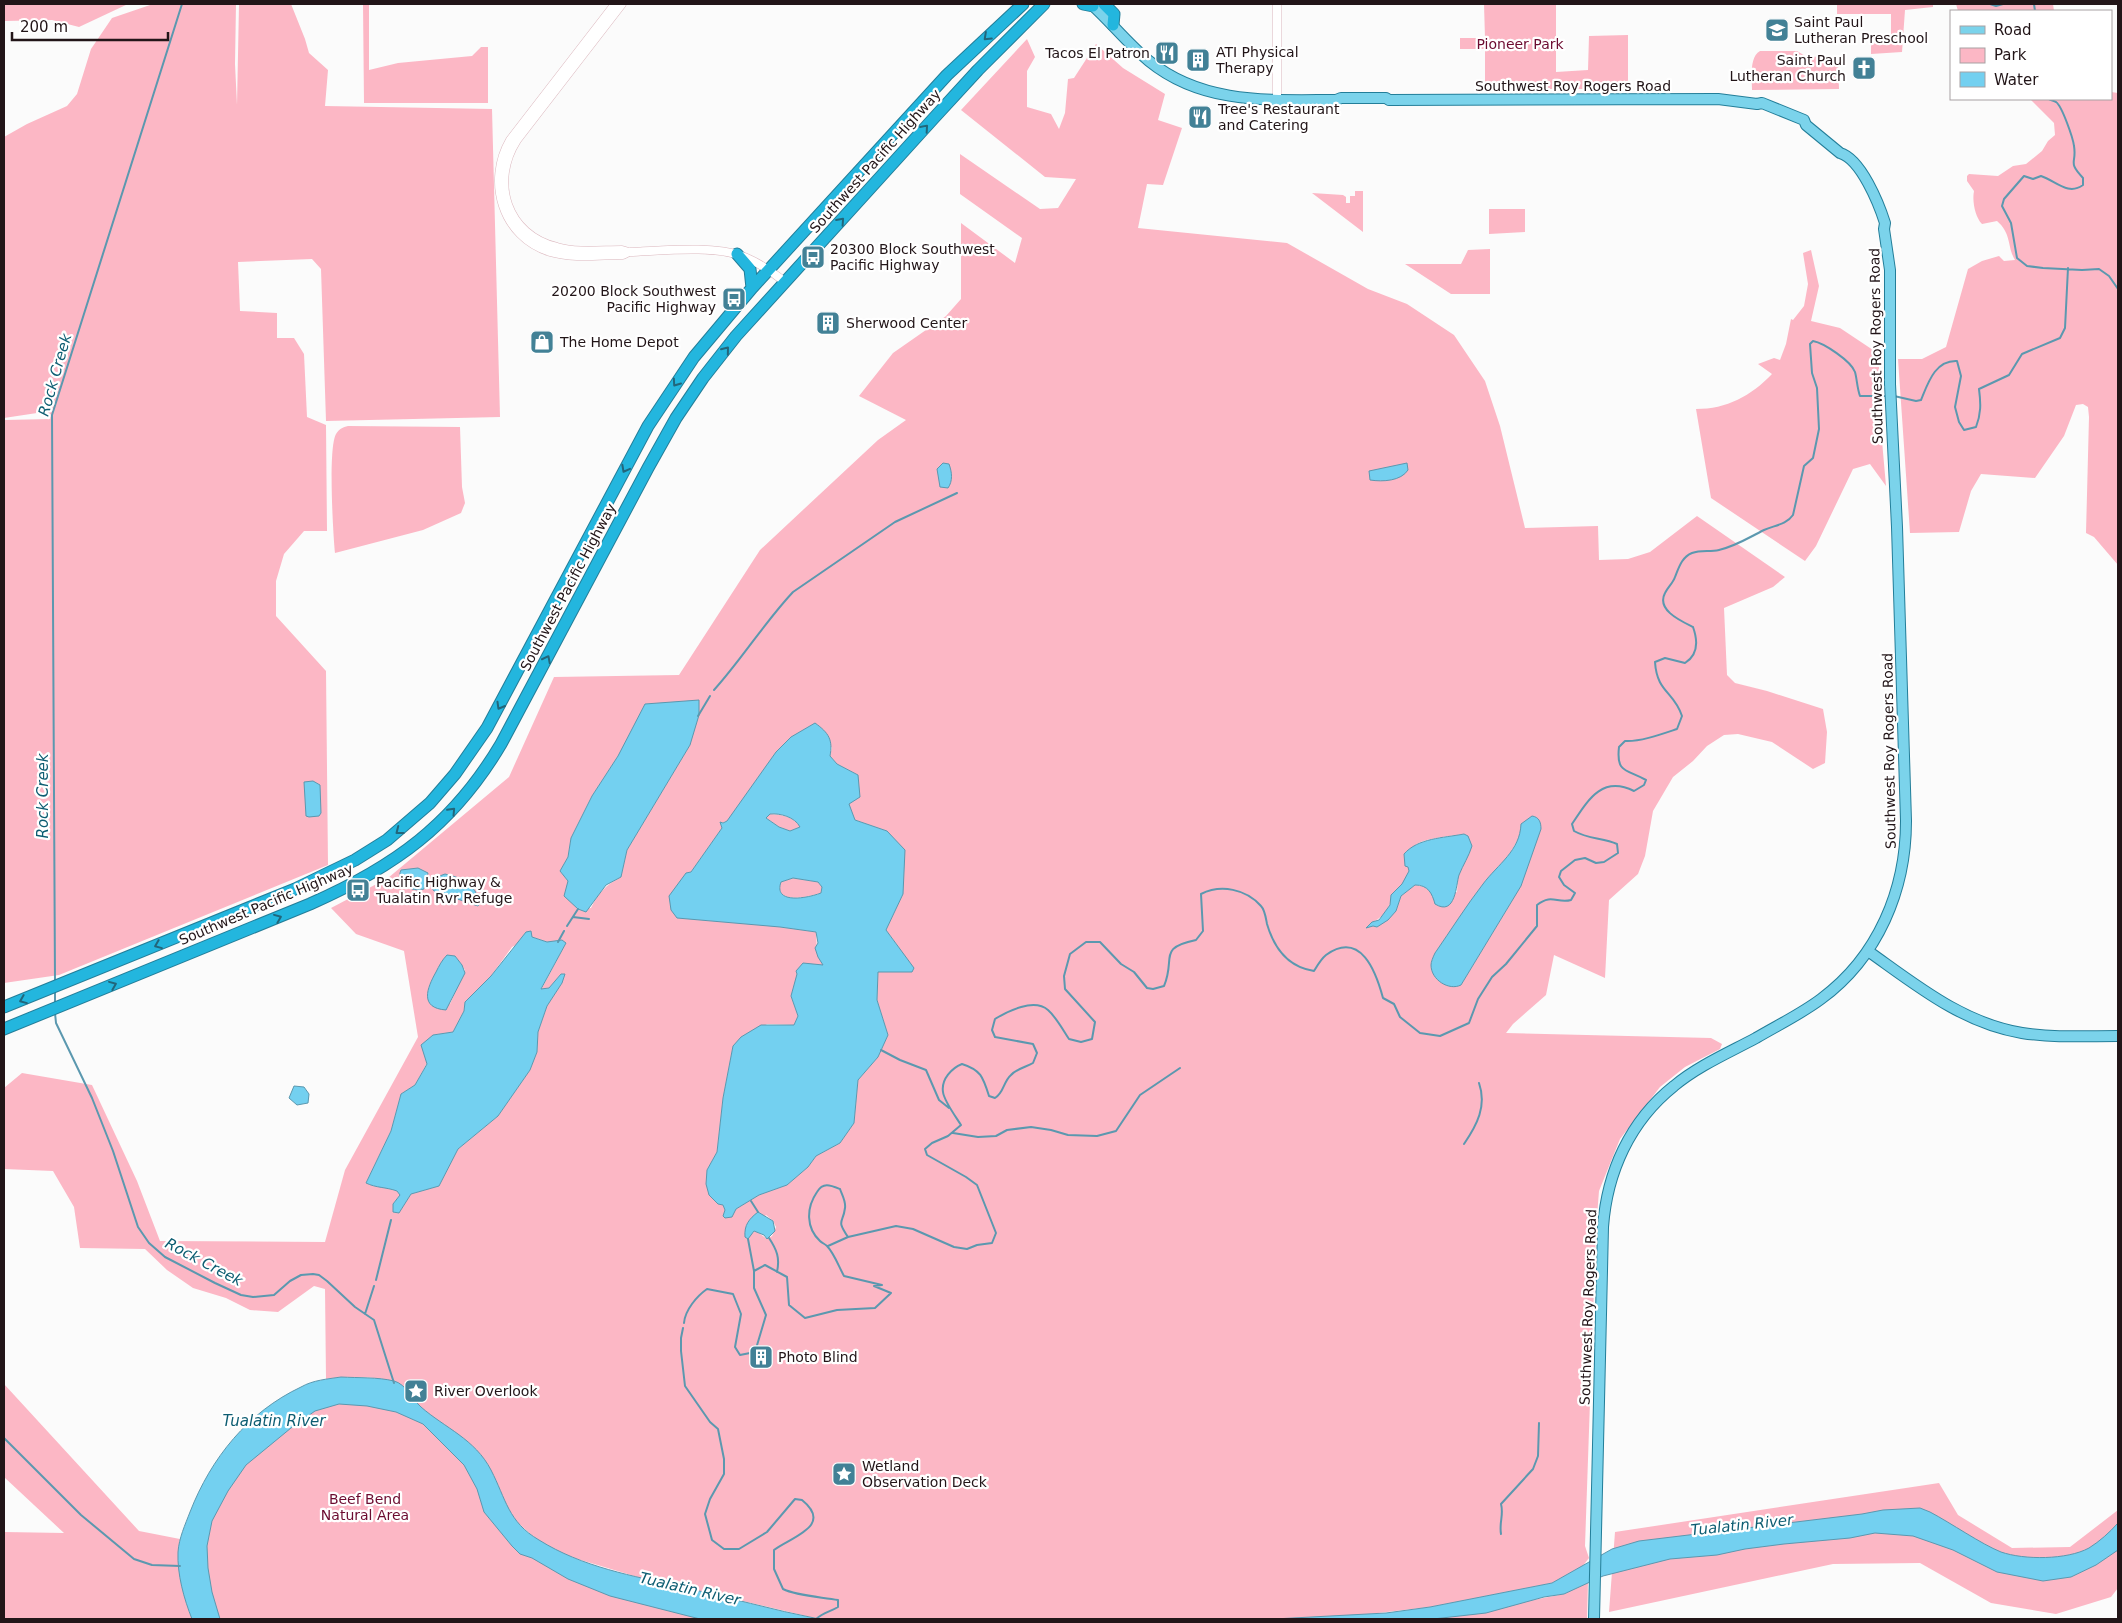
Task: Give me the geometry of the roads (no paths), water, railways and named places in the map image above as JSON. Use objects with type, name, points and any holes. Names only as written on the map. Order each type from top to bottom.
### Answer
[{"type":"highway","name":"Southwest Pacific Highway","points":[[4,1008],[335,871],[371,850],[402,828],[443,789],[467,760],[487,728],[517,675],[648,426],[694,357],[752,288],[947,75],[1022,4]]},
{"type":"highway","name":"Southwest Pacific Highway","points":[[4,1029],[352,885],[383,868],[414,846],[450,813],[480,776],[506,736],[666,435],[686,402],[714,364],[785,282],[978,70],[1044,4]]},
{"type":"highway","points":[[1011,36],[1024,33],[1054,4]]},
{"type":"highway","points":[[1093,4],[1114,14],[1113,24]]},
{"type":"highway","points":[[737,254],[750,269],[752,288]]},
{"type":"highway","points":[[648,426],[666,435]]},
{"type":"highway","points":[[517,675],[535,684]]},
{"type":"highway","points":[[203,926],[210,945]]},
{"type":"main road","name":"Southwest Roy Rogers Road","points":[[1113,24],[1142,55],[1180,81],[1210,93],[1224,96],[1277,100],[1336,100],[1363,103],[1385,103],[1389,100],[1718,99],[1762,103],[1784,110],[1804,120],[1806,125],[1840,153],[1861,184],[1880,225],[1884,229],[1890,270],[1890,384],[1898,527],[1906,841],[1902,871],[1892,905],[1868,951],[1845,978],[1811,1006],[1699,1068],[1674,1085],[1638,1124],[1620,1156],[1608,1189],[1603,1227],[1594,1616]]},
{"type":"main road","points":[[1868,951],[1944,1004],[1993,1026],[2041,1035],[2118,1036]]},
{"type":"street","points":[[615,4],[510,140],[500,163],[498,186],[501,203],[507,217],[520,234],[536,246],[551,252],[570,255],[623,255],[629,252]]},
{"type":"street","points":[[622,4],[517,140],[507,160],[504,185],[507,202],[514,217],[527,232],[540,241],[567,249],[622,250],[629,252],[705,251],[737,254],[754,260],[785,282]]},
{"type":"street","points":[[1277,4],[1277,100]]},
{"type":"water","points":[[943,463],[949,464],[951,470],[948,488],[940,487],[937,469]]},
{"type":"water","points":[[1407,463],[1408,470],[1396,479],[1386,481],[1370,480],[1369,471]]},
{"type":"water","points":[[699,700],[699,715],[690,745],[627,850],[621,877],[606,885],[586,912],[578,909],[564,896],[568,881],[560,871],[568,857],[571,838],[592,796],[618,756],[645,704]]},
{"type":"water","points":[[815,723],[824,730],[830,741],[830,756],[837,764],[858,775],[860,797],[849,804],[855,820],[887,831],[905,850],[903,894],[886,930],[914,968],[912,972],[878,972],[877,1000],[888,1035],[878,1057],[858,1080],[854,1123],[840,1143],[816,1156],[808,1167],[787,1185],[759,1195],[736,1209],[732,1217],[725,1218],[723,1216],[725,1210],[723,1205],[718,1204],[709,1195],[706,1184],[707,1170],[717,1152],[723,1098],[733,1046],[741,1037],[761,1025],[794,1025],[798,1016],[791,996],[797,974],[796,971],[803,963],[823,965],[815,948],[818,943],[816,932],[677,918],[671,910],[669,896],[686,873],[691,872],[722,828],[720,822],[727,821],[776,752],[791,737]],"holes":[[[770,814],[787,816],[800,827],[790,831],[779,827],[766,818]],[[793,878],[818,882],[822,887],[821,893],[801,898],[787,897],[782,894],[780,889],[781,882]]]},
{"type":"water","points":[[313,781],[320,785],[321,813],[319,816],[309,817],[306,816],[304,782]]},
{"type":"water","points":[[1532,816],[1539,820],[1541,829],[1521,886],[1461,985],[1451,987],[1442,983],[1437,980],[1432,970],[1431,964],[1435,953],[1477,892],[1512,850],[1520,834],[1521,824]]},
{"type":"water","points":[[1464,834],[1468,836],[1472,846],[1459,875],[1456,892],[1451,903],[1442,907],[1435,904],[1429,890],[1423,886],[1415,885],[1401,896],[1396,911],[1388,920],[1377,927],[1366,928],[1372,922],[1379,920],[1390,905],[1391,895],[1402,884],[1409,871],[1408,867],[1405,866],[1404,854],[1416,845],[1424,842]]},
{"type":"water","points":[[418,868],[428,873],[424,889],[414,890],[402,883],[400,875],[401,870]]},
{"type":"water","points":[[445,874],[463,880],[472,886],[478,896],[480,903],[478,906],[434,891],[431,887],[437,877]]},
{"type":"water","points":[[531,931],[532,937],[547,942],[562,940],[566,943],[541,989],[549,988],[561,974],[565,974],[562,983],[547,1006],[538,1032],[537,1052],[530,1070],[498,1116],[458,1149],[439,1186],[411,1194],[399,1213],[393,1212],[393,1204],[400,1195],[397,1191],[366,1183],[391,1131],[401,1094],[415,1085],[427,1064],[421,1045],[433,1035],[453,1032],[464,1011],[465,1002],[491,976],[526,932]]},
{"type":"water","points":[[447,955],[455,956],[465,973],[446,1010],[432,1005],[429,1001],[428,991],[433,978]]},
{"type":"water","points":[[294,1086],[304,1087],[309,1094],[308,1103],[297,1105],[289,1098]]},
{"type":"water","points":[[758,1212],[773,1221],[775,1231],[767,1239],[764,1235],[754,1231],[748,1239],[745,1237],[746,1226]]},
{"type":"water","name":"Tualatin River","points":[[341,1377],[381,1379],[394,1381],[402,1385],[421,1407],[477,1450],[491,1470],[514,1518],[529,1533],[555,1549],[608,1570],[819,1619],[700,1619],[610,1596],[568,1579],[532,1558],[520,1554],[512,1546],[484,1512],[477,1489],[464,1465],[423,1424],[396,1412],[367,1406],[339,1404],[315,1411],[291,1428],[246,1465],[228,1491],[212,1521],[207,1546],[212,1592],[220,1619],[192,1619],[180,1578],[179,1547],[182,1532],[190,1512],[220,1455],[248,1423],[282,1397],[310,1383]]},
{"type":"water","name":"Tualatin River","points":[[1920,1508],[1975,1539],[2010,1555],[2045,1558],[2080,1552],[2097,1543],[2118,1523],[2118,1550],[2096,1565],[2071,1577],[2043,1581],[1997,1572],[1953,1550],[1913,1536],[1875,1533],[1850,1538],[1745,1549],[1717,1555],[1670,1559],[1603,1576],[1564,1594],[1544,1597],[1486,1613],[1433,1619],[1274,1619],[1386,1613],[1430,1607],[1552,1583],[1612,1549],[1639,1541],[1883,1510]]},
{"type":"waterway","name":"Rock Creek","points":[[55,981],[52,415],[182,4]]},
{"type":"waterway","points":[[1990,4],[1996,6],[2003,4]]},
{"type":"waterway","points":[[2034,4],[2035,10]]},
{"type":"waterway","points":[[2051,100],[2056,102],[2061,109],[2067,122],[2075,152],[2074,165],[2083,178],[2083,185],[2072,189],[2062,187],[2041,176],[2033,179],[2024,176],[2004,199],[2002,206],[2011,223],[2017,258],[2027,266],[2082,270],[2099,269],[2109,276],[2118,289]]},
{"type":"waterway","points":[[1894,396],[1916,401],[1921,400],[1933,374],[1938,368],[1943,364],[1957,361],[1961,376],[1955,407],[1959,422],[1964,430],[1976,427],[1980,409],[1979,389],[2009,375],[2022,354],[2060,338],[2065,328],[2068,268]]},
{"type":"waterway","points":[[684,1323],[692,1304],[707,1289],[733,1294],[741,1314],[735,1347],[740,1355],[755,1352],[766,1315],[754,1288],[754,1271],[765,1265],[787,1277],[789,1305],[805,1318],[837,1310],[875,1308],[891,1293],[874,1286],[882,1285],[844,1276],[830,1249],[815,1236],[810,1224],[809,1211],[813,1198],[819,1189],[824,1186],[840,1189],[845,1205],[841,1224],[848,1237],[896,1226],[913,1229],[954,1247],[967,1249],[977,1245],[992,1243],[996,1233],[977,1185],[927,1155],[925,1149],[932,1143],[948,1136],[961,1125],[944,1096],[945,1078],[958,1066],[962,1064],[968,1066],[980,1075],[989,1096],[995,1098],[998,1096],[1008,1078],[1013,1073],[1033,1063],[1037,1053],[1033,1044],[995,1037],[992,1030],[995,1019],[1021,1007],[1036,1005],[1048,1010],[1069,1039],[1081,1042],[1092,1039],[1095,1022],[1065,989],[1064,976],[1070,954],[1086,942],[1100,942],[1121,964],[1134,972],[1147,988],[1153,989],[1164,986],[1172,951],[1184,943],[1196,940],[1203,931],[1201,894],[1217,889],[1225,889],[1241,892],[1255,900],[1261,906],[1270,933],[1283,955],[1305,969],[1314,971],[1326,955],[1338,949],[1349,948],[1358,951],[1371,966],[1383,998],[1394,1004],[1400,1017],[1420,1033],[1440,1036],[1469,1023],[1478,999],[1492,977],[1506,964],[1537,926],[1537,905],[1551,899],[1571,900],[1575,893],[1564,885],[1559,877],[1561,871],[1575,860],[1585,858],[1596,863],[1604,862],[1618,853],[1617,844],[1579,834],[1574,831],[1572,824],[1584,806],[1597,792],[1613,786],[1634,791],[1644,785],[1646,780],[1628,772],[1621,766],[1618,755],[1619,747],[1625,741],[1644,739],[1677,729],[1682,716],[1675,701],[1662,686],[1656,672],[1655,662],[1665,658],[1685,663],[1695,652],[1696,637],[1693,627],[1671,614],[1664,605],[1663,599],[1681,563],[1692,553],[1716,551],[1742,542],[1764,530],[1784,523],[1793,515],[1804,466],[1813,458],[1819,429],[1817,388],[1812,373],[1810,344],[1813,341],[1818,342],[1837,353],[1848,363],[1855,372],[1860,396],[1887,396]]},
{"type":"waterway","points":[[714,690],[793,592],[895,522],[957,493]]},
{"type":"waterway","points":[[698,716],[710,696]]},
{"type":"waterway","points":[[567,926],[578,909]]},
{"type":"waterway","points":[[573,917],[589,919]]},
{"type":"waterway","points":[[558,942],[564,931]]},
{"type":"waterway","name":"Rock Creek","points":[[55,991],[55,1004]]},
{"type":"waterway","name":"Rock Creek","points":[[55,1013],[56,1023],[92,1098],[113,1151],[138,1227],[149,1243],[165,1257],[241,1295],[253,1297],[274,1295],[290,1281],[301,1275],[319,1275],[355,1307],[374,1320],[394,1383]]},
{"type":"waterway","points":[[881,1050],[926,1070],[939,1100],[949,1108]]},
{"type":"waterway","points":[[953,1133],[978,1137],[996,1136],[1007,1130],[1031,1127],[1068,1135],[1097,1136],[1116,1131],[1140,1095],[1180,1068]]},
{"type":"waterway","points":[[1464,1144],[1477,1122],[1481,1107],[1482,1100],[1479,1083]]},
{"type":"waterway","points":[[751,1201],[758,1212]]},
{"type":"waterway","points":[[376,1280],[391,1220]]},
{"type":"waterway","points":[[828,1246],[848,1237]]},
{"type":"waterway","points":[[769,1238],[777,1254],[777,1272]]},
{"type":"waterway","points":[[748,1239],[754,1271]]},
{"type":"waterway","points":[[365,1314],[374,1286]]},
{"type":"waterway","points":[[683,1328],[681,1351],[685,1386],[710,1422],[718,1429],[724,1459],[724,1474],[710,1499],[705,1514],[712,1540],[724,1549],[739,1549],[767,1532],[795,1499],[802,1500],[811,1509],[814,1517],[812,1524],[799,1535],[774,1550],[774,1569],[783,1589],[802,1595],[838,1600],[838,1607],[816,1619]]},
{"type":"waterway","points":[[1501,1534],[1501,1504],[1533,1469],[1538,1456],[1539,1423]]},
{"type":"waterway","points":[[4,1438],[81,1515],[134,1559],[152,1565],[180,1566]]},
{"type":"place","name":"Saint Paul Lutheran Preschool","points":[[1777,30]]},
{"type":"place","name":"Tacos El Patron","points":[[1167,53]]},
{"type":"place","name":"ATI Physical Therapy","points":[[1198,60]]},
{"type":"place","name":"Saint Paul Lutheran Church","points":[[1864,68]]},
{"type":"place","name":"Tree's Restaurant and Catering","points":[[1200,117]]},
{"type":"place","name":"20300 Block Southwest Pacific Highway","points":[[813,257]]},
{"type":"place","name":"20200 Block Southwest Pacific Highway","points":[[734,299]]},
{"type":"place","name":"Sherwood Center","points":[[828,323]]},
{"type":"place","name":"The Home Depot","points":[[542,342]]},
{"type":"place","name":"Pacific Highway & Tualatin Rvr Refuge","points":[[358,890]]},
{"type":"place","name":"Photo Blind","points":[[761,1357]]},
{"type":"place","name":"River Overlook","points":[[416,1391]]},
{"type":"place","name":"Wetland Observation Deck","points":[[844,1474]]},
{"type":"park label","name":"Pioneer Park","points":[[1520,44]]},
{"type":"park label","name":"Beef Bend Natural Area","points":[[365,1508]]}]
